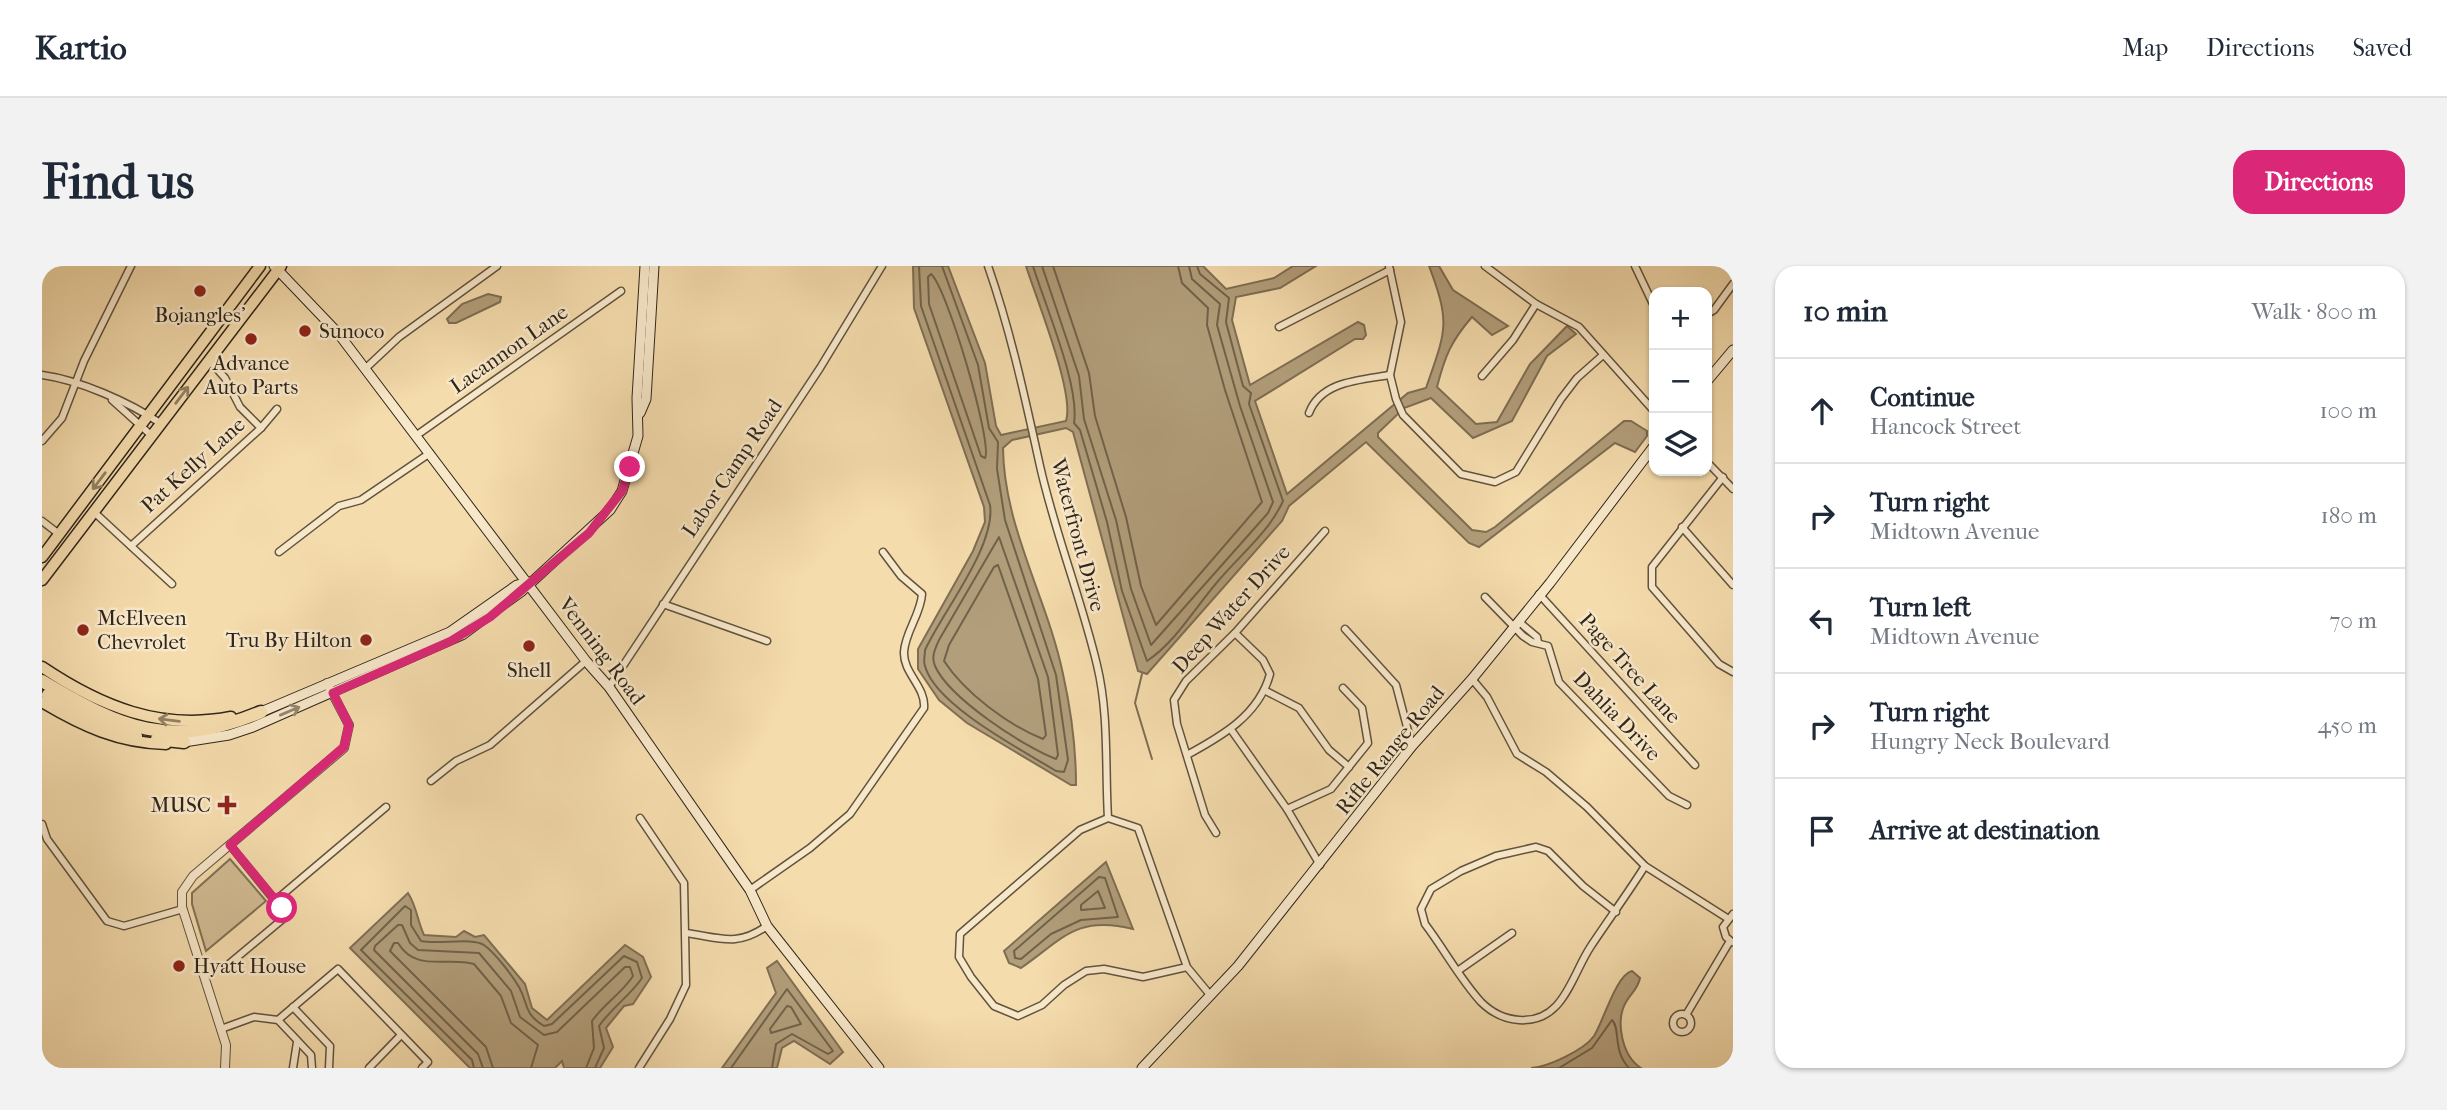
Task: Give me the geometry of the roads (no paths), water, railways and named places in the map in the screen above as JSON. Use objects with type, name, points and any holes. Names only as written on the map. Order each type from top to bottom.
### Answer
[{"type":"highway","points":[[42,557],[260,266]]},
{"type":"highway","points":[[42,580],[277,268]]},
{"type":"highway","points":[[42,667],[91,698],[139,715],[189,722],[261,712]]},
{"type":"highway","points":[[45,691],[102,715],[150,731],[198,731],[261,712]]},
{"type":"highway","points":[[45,691],[115,730],[184,742]]},
{"type":"main road","points":[[260,266],[277,268]]},
{"type":"main road","points":[[184,742],[229,736],[462,635],[511,600],[589,533],[610,510],[622,491],[635,451],[645,266]]},
{"type":"main road","points":[[639,415],[646,399],[654,266]]},
{"type":"main road","name":"Venning Road","points":[[277,268],[322,313],[366,368],[586,661],[609,687],[750,890],[767,926],[879,1068]]},
{"type":"main road","points":[[1712,375],[1733,350]]},
{"type":"main road","name":"Rifle Range Road","points":[[1142,1068],[1211,996],[1320,865],[1412,746],[1472,679],[1649,452]]},
{"type":"main road","points":[[261,712],[450,632],[517,585],[529,582]]},
{"type":"street","points":[[42,440],[62,418],[75,382],[131,266]]},
{"type":"street","points":[[366,368],[408,330],[497,266]]},
{"type":"street","name":"Labor Camp Road","points":[[609,687],[820,368],[882,266]]},
{"type":"street","name":"Waterfront Drive","points":[[988,266],[1021,374],[1040,466],[1097,665],[1107,742],[1108,818]]},
{"type":"street","points":[[1645,266],[1637,268],[1649,295]]},
{"type":"street","points":[[1487,267],[1536,304],[1579,327],[1649,406]]},
{"type":"street","points":[[1279,327],[1389,268],[1401,322],[1390,375],[1403,415],[1461,474],[1495,482],[1516,472],[1561,399],[1577,378],[1603,355]]},
{"type":"street","points":[[1712,311],[1733,284]]},
{"type":"street","name":"Lacannon Lane","points":[[417,435],[621,291]]},
{"type":"street","points":[[1482,376],[1513,340],[1536,304]]},
{"type":"street","points":[[209,360],[225,378],[240,407],[261,428]]},
{"type":"street","points":[[42,375],[75,382],[160,423]]},
{"type":"street","points":[[1309,413],[1313,401],[1326,391],[1353,380],[1390,375]]},
{"type":"street","points":[[110,399],[151,436]]},
{"type":"street","name":"Pat Kelly Lane","points":[[131,546],[261,428],[277,409]]},
{"type":"street","points":[[279,552],[339,506],[361,500],[430,453]]},
{"type":"street","points":[[1712,467],[1733,489]]},
{"type":"street","points":[[1723,477],[1652,567],[1652,587],[1719,664],[1733,672]]},
{"type":"street","points":[[94,512],[172,584]]},
{"type":"street","points":[[42,521],[59,534]]},
{"type":"street","points":[[1682,527],[1733,585]]},
{"type":"street","name":"Deep Water Drive","points":[[1216,833],[1205,815],[1177,724],[1174,700],[1186,681],[1235,633],[1325,531]]},
{"type":"street","points":[[750,890],[810,848],[850,814],[924,709],[923,697],[907,667],[904,653],[922,594],[901,576],[883,552]]},
{"type":"street","name":"Page Tree Lane","points":[[1539,594],[1695,765]]},
{"type":"street","name":"Dahlia Drive","points":[[1485,597],[1551,651],[1559,682],[1669,796],[1687,805]]},
{"type":"street","points":[[663,604],[767,641]]},
{"type":"street","points":[[1345,629],[1396,685],[1412,746]]},
{"type":"street","points":[[1187,755],[1232,731],[1266,691],[1270,674],[1263,660],[1235,633]]},
{"type":"street","points":[[431,781],[456,761],[489,745],[586,661]]},
{"type":"street","points":[[1472,679],[1487,697],[1517,754],[1546,772],[1587,807],[1645,866],[1730,916],[1723,932],[1731,942],[1686,1015]]},
{"type":"street","points":[[225,1068],[226,1045],[183,909],[186,884],[344,747],[349,725],[327,683]]},
{"type":"street","points":[[1287,809],[1331,789],[1368,743],[1362,708],[1343,688]]},
{"type":"street","points":[[1266,691],[1299,708],[1329,750],[1349,767]]},
{"type":"street","points":[[1232,731],[1287,809],[1320,865]]},
{"type":"street","points":[[276,900],[386,807]]},
{"type":"street","points":[[639,1068],[670,1019],[686,985],[684,883],[640,818]]},
{"type":"street","points":[[1187,967],[1143,977],[1104,969],[1086,971],[1064,985],[1042,1005],[1018,1016],[993,1006],[958,957],[960,934],[1080,830],[1108,818],[1138,828],[1187,967],[1211,996]]},
{"type":"street","points":[[42,824],[47,839],[107,921],[124,926],[183,909]]},
{"type":"street","points":[[223,969],[284,918],[284,912],[276,900],[230,845]]},
{"type":"street","points":[[1616,912],[1583,886],[1548,851],[1526,847],[1461,871],[1431,889],[1424,898],[1422,917],[1482,1003],[1499,1015],[1525,1020],[1539,1018],[1562,1001],[1590,948],[1616,912],[1645,866]]},
{"type":"street","points":[[686,933],[735,940],[749,939],[767,926]]},
{"type":"street","points":[[1459,970],[1512,933]]},
{"type":"street","points":[[278,1020],[338,969],[428,1062],[422,1068]]},
{"type":"street","points":[[293,1007],[330,1046],[329,1068]]},
{"type":"street","points":[[221,1030],[254,1017],[278,1020],[312,1055],[312,1068]]},
{"type":"street","points":[[369,1068],[401,1035]]},
{"type":"street","points":[[293,1068],[297,1042]]},
{"type":"water","points":[[913,266],[948,266],[985,363],[996,426],[1001,435],[1066,421],[1065,389],[1060,368],[1026,266],[1203,266],[1226,289],[1274,278],[1293,266],[1316,266],[1280,288],[1236,297],[1232,320],[1250,385],[1358,322],[1364,325],[1366,335],[1363,339],[1355,339],[1255,401],[1287,494],[1408,393],[1426,388],[1442,339],[1441,301],[1429,266],[1439,266],[1453,290],[1508,326],[1492,335],[1472,317],[1454,342],[1443,366],[1437,387],[1476,424],[1497,422],[1530,364],[1567,326],[1576,334],[1547,356],[1512,421],[1473,438],[1431,398],[1404,408],[1378,433],[1378,437],[1472,530],[1486,532],[1495,527],[1624,421],[1631,421],[1647,431],[1647,436],[1635,452],[1615,443],[1479,547],[1469,543],[1366,442],[1289,506],[1282,521],[1147,674],[1138,671],[1073,432],[1066,428],[1012,440],[1003,448],[1005,478],[1018,534],[1056,645],[1063,674],[1075,758],[1076,785],[1071,785],[967,723],[939,700],[918,669],[918,649],[973,551],[985,522],[984,507],[914,308]]},
{"type":"water","points":[[488,294],[501,297],[500,302],[456,323],[449,323],[447,319],[462,304]]},
{"type":"water","points":[[1106,862],[1133,929],[1114,925],[1084,928],[1071,932],[1021,968],[1009,963],[1004,951]]},
{"type":"water","points":[[408,893],[424,935],[456,937],[464,931],[475,937],[484,935],[525,984],[532,1008],[547,1020],[625,945],[643,957],[651,977],[633,1004],[624,1006],[606,1028],[613,1047],[600,1068],[564,1068],[562,1061],[555,1068],[470,1068],[350,948]]},
{"type":"water","points":[[777,961],[843,1052],[830,1064],[794,1041],[782,1048],[777,1068],[722,1068],[776,993],[767,968]]},
{"type":"water","points":[[1632,971],[1640,978],[1626,1002],[1621,1028],[1629,1055],[1641,1068],[1531,1068],[1565,1057],[1589,1041],[1598,1029],[1621,981]]},
{"type":"waterway","points":[[1142,674],[1135,703],[1152,759]]},
{"type":"place","name":"Bojangles'","points":[[200,291]]},
{"type":"place","name":"Sunoco","points":[[305,331]]},
{"type":"place","name":"Advance Auto Parts","points":[[251,339]]},
{"type":"place","name":"McElveen Chevrolet","points":[[83,630]]},
{"type":"place","name":"Tru By Hilton","points":[[366,640]]},
{"type":"place","name":"Shell","points":[[529,646]]},
{"type":"place","name":"MUSC","points":[[227,805]]},
{"type":"place","name":"Hyatt House","points":[[179,966]]}]
